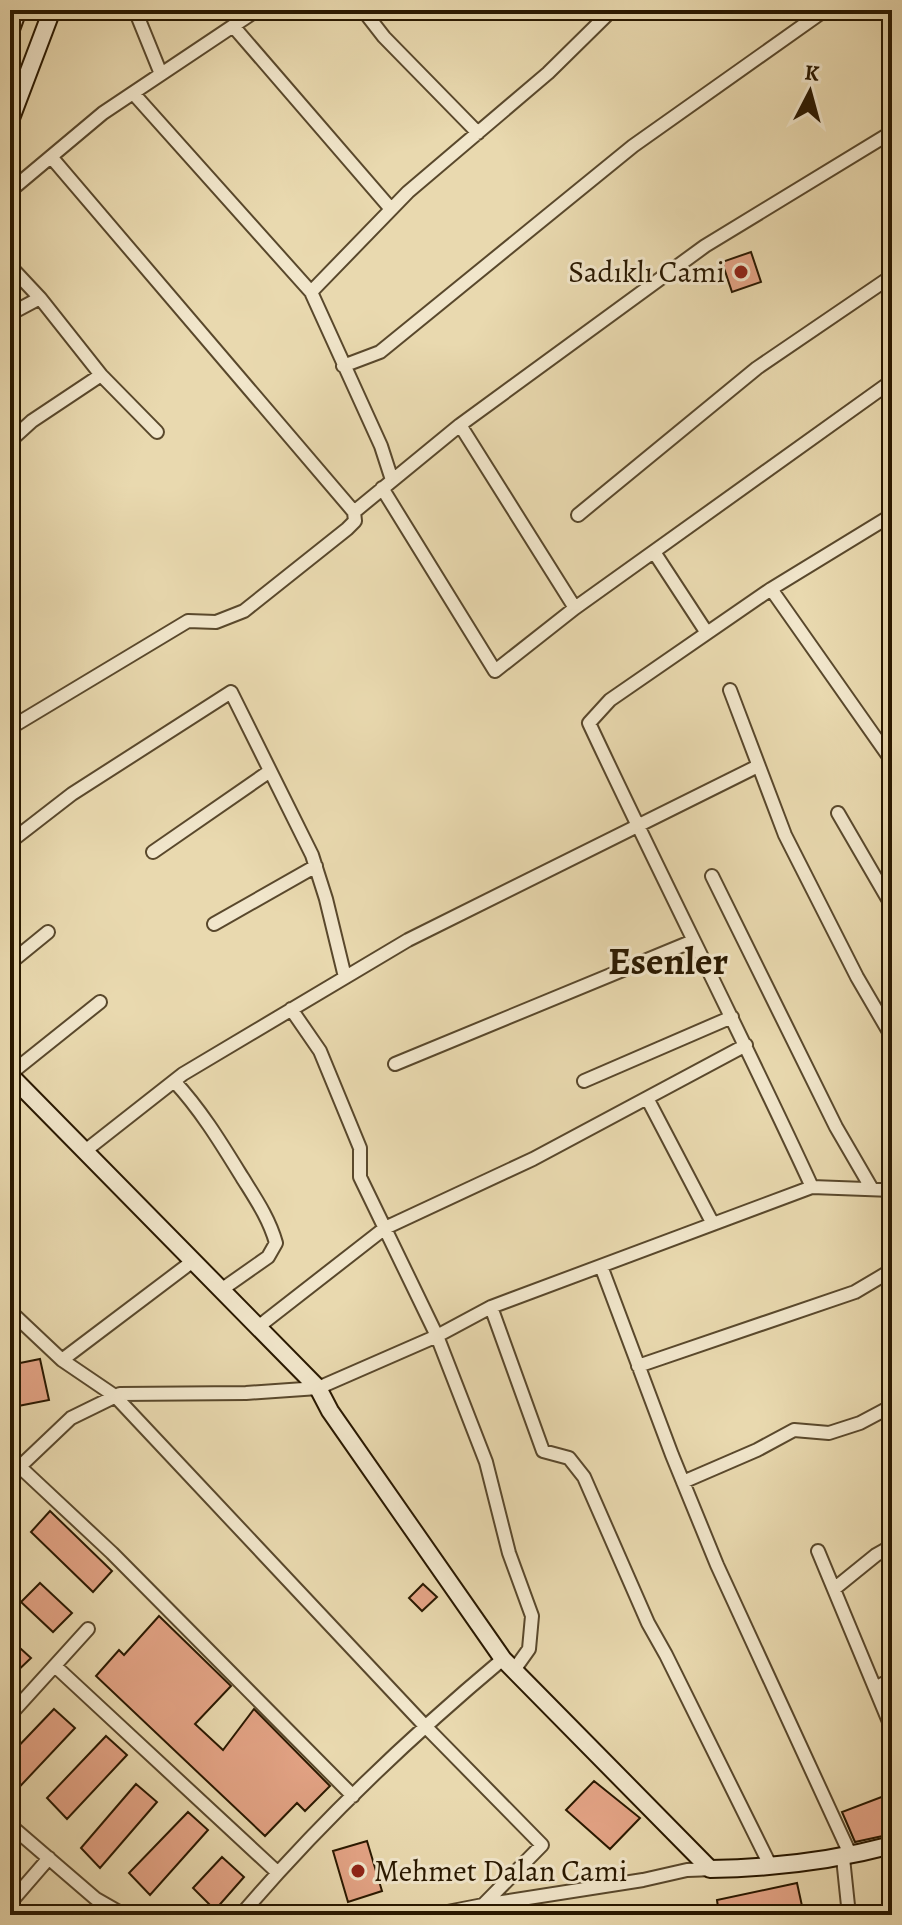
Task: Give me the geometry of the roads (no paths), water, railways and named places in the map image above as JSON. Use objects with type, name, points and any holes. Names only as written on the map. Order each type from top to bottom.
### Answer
[{"type":"street","points":[[10,32],[18,10]]},
{"type":"street","points":[[10,121],[52,10]]},
{"type":"street","points":[[135,10],[161,74]]},
{"type":"street","points":[[10,191],[103,113],[257,10]]},
{"type":"street","points":[[363,10],[384,37],[478,133]]},
{"type":"street","points":[[343,366],[380,352],[633,146],[825,10]]},
{"type":"street","points":[[311,292],[391,209],[548,73],[607,12]]},
{"type":"street","points":[[233,26],[391,209]]},
{"type":"street","points":[[133,93],[311,292],[381,446],[387,484],[495,671],[575,608],[892,381]]},
{"type":"street","points":[[354,512],[460,425],[705,246],[892,132]]},
{"type":"street","points":[[10,728],[188,621],[216,622],[244,611],[355,521],[354,512],[52,158]]},
{"type":"street","points":[[10,266],[40,298],[101,375],[157,432]]},
{"type":"street","points":[[578,515],[757,368],[892,276]]},
{"type":"street","points":[[10,314],[40,298]]},
{"type":"street","points":[[10,441],[32,421],[101,375]]},
{"type":"street","points":[[460,425],[575,608]]},
{"type":"street","points":[[812,1187],[589,723],[610,700],[771,589],[892,515]]},
{"type":"street","points":[[654,552],[707,633]]},
{"type":"street","points":[[771,589],[892,761]]},
{"type":"street","points":[[730,690],[785,835],[857,977],[892,1037]]},
{"type":"street","points":[[10,842],[72,794],[231,692],[316,866],[345,977]]},
{"type":"street","points":[[85,1151],[174,1081],[408,940],[758,766]]},
{"type":"street","points":[[153,852],[270,771]]},
{"type":"street","points":[[838,813],[892,906]]},
{"type":"street","points":[[214,924],[316,866]]},
{"type":"street","points":[[712,876],[836,1127],[872,1189]]},
{"type":"street","points":[[10,963],[48,932]]},
{"type":"street","points":[[395,1064],[693,941]]},
{"type":"street","points":[[100,1002],[10,1075],[318,1388],[330,1411],[509,1664],[710,1869]]},
{"type":"street","points":[[241,1915],[277,1872],[425,1726],[529,1649],[532,1616],[509,1553],[486,1462],[437,1336],[360,1177],[360,1148],[320,1051],[291,1009]]},
{"type":"street","points":[[584,1081],[732,1017]]},
{"type":"street","points":[[258,1327],[385,1228],[533,1159],[746,1045]]},
{"type":"street","points":[[174,1081],[215,1132],[270,1224],[276,1243],[268,1257],[221,1290]]},
{"type":"street","points":[[647,1098],[713,1224]]},
{"type":"street","points":[[10,1476],[71,1418],[120,1394],[246,1393],[318,1388],[437,1336],[491,1307],[812,1187],[892,1190]]},
{"type":"street","points":[[62,1360],[193,1261]]},
{"type":"street","points":[[601,1266],[683,1482],[847,1857],[849,1915]]},
{"type":"street","points":[[638,1366],[855,1292],[892,1270]]},
{"type":"street","points":[[491,1307],[543,1451],[569,1458],[584,1477],[648,1623],[771,1867]]},
{"type":"street","points":[[10,1311],[62,1360],[115,1396],[425,1726],[542,1845],[483,1905]]},
{"type":"street","points":[[683,1482],[757,1450],[794,1430],[829,1433],[860,1423],[892,1406]]},
{"type":"street","points":[[20,1467],[112,1553],[353,1796]]},
{"type":"street","points":[[834,1589],[892,1546]]},
{"type":"street","points":[[818,1551],[892,1729]]},
{"type":"street","points":[[10,1715],[88,1629]]},
{"type":"street","points":[[55,1666],[277,1872]]},
{"type":"street","points":[[875,1688],[892,1679]]},
{"type":"street","points":[[10,1825],[96,1899],[124,1915]]},
{"type":"street","points":[[432,1915],[687,1870],[771,1867],[847,1857],[892,1845]]},
{"type":"street","points":[[10,1903],[49,1858]]},
{"type":"place","name":"Sadıklı Cami","points":[[741,272]]},
{"type":"place","name":"Mehmet Dalan Cami","points":[[358,1871]]},
{"type":"district","name":"Esenler","points":[[668,961]]}]
